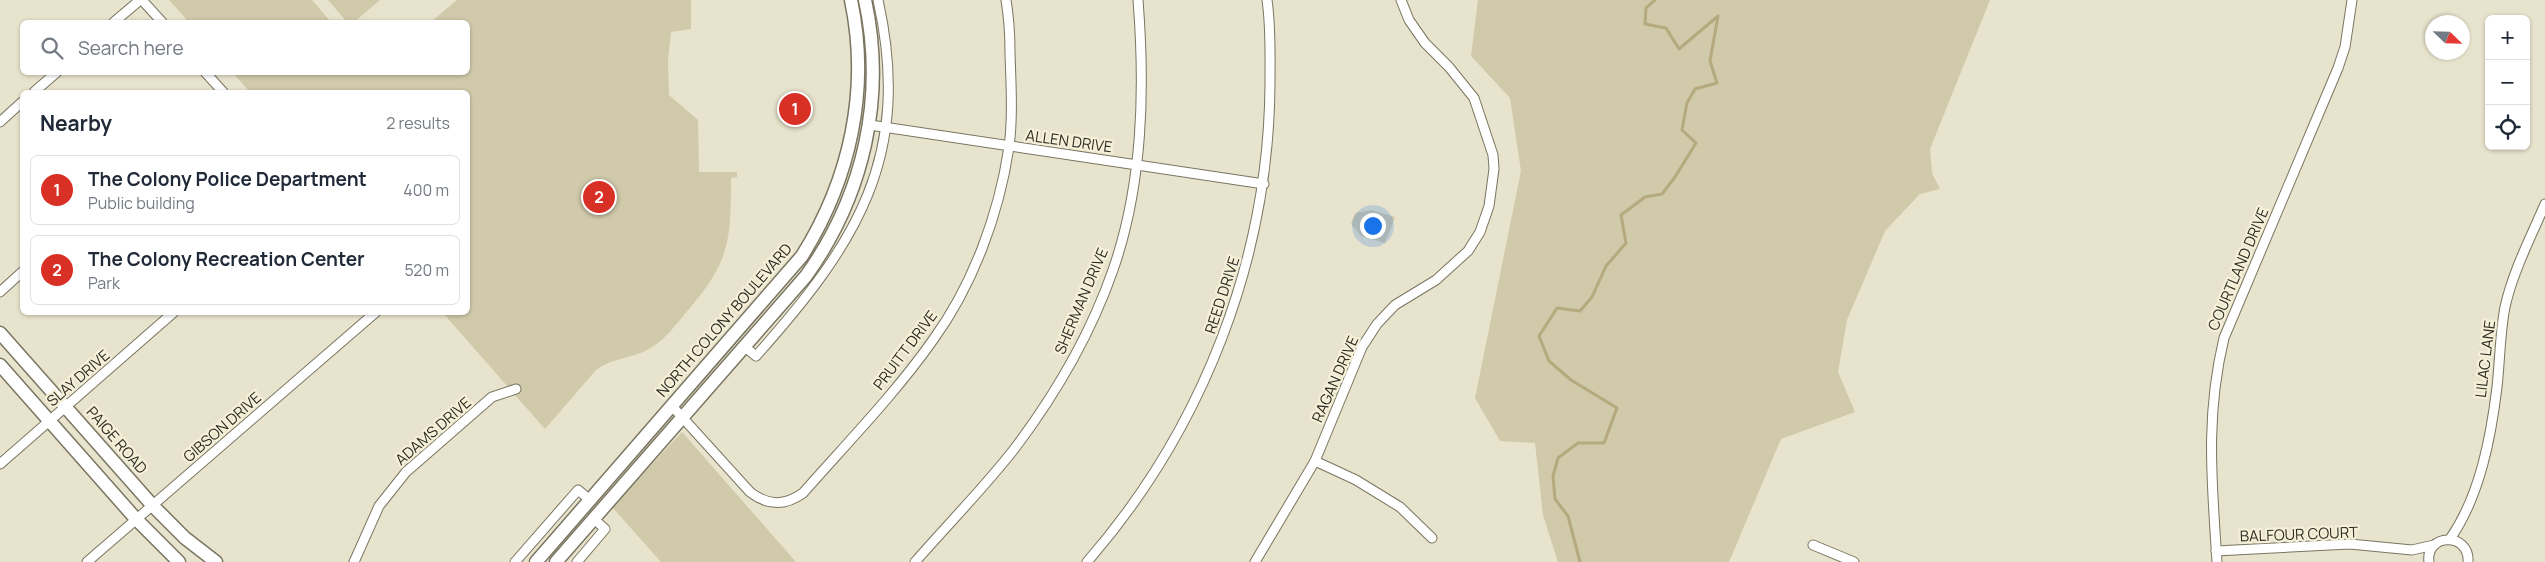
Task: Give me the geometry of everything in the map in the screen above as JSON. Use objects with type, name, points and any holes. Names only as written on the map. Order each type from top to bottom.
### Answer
[{"type":"main road","name":"NORTH COLONY BOULEVARD","points":[[536,562],[802,256],[828,209],[846,162],[855,121],[859,65],[856,26],[851,0]]},
{"type":"main road","points":[[556,562],[745,347],[820,256],[844,213],[861,166],[870,125],[874,85],[872,32],[865,0]]},
{"type":"main road","points":[[855,121],[870,125]]},
{"type":"main road","name":"PAIGE ROAD","points":[[0,333],[153,506],[185,538],[216,562]]},
{"type":"main road","points":[[0,365],[136,519],[179,562]]},
{"type":"street","points":[[116,20],[141,0],[160,20]]},
{"type":"street","points":[[745,347],[756,356],[821,280],[844,244],[870,190],[886,128],[888,76],[886,32],[878,0]]},
{"type":"street","name":"PRUITT DRIVE","points":[[672,406],[750,492],[761,500],[782,503],[794,500],[803,493],[900,384],[934,339],[955,304],[978,257],[996,208],[1009,146],[1012,70],[1006,0]]},
{"type":"street","name":"SHERMAN DRIVE","points":[[914,562],[1014,449],[1058,384],[1086,332],[1113,270],[1127,220],[1136,165],[1142,95],[1138,0]]},
{"type":"street","name":"REED DRIVE","points":[[1087,562],[1127,513],[1158,468],[1187,418],[1209,372],[1231,318],[1246,266],[1264,184],[1270,124],[1270,54],[1267,0]]},
{"type":"street","name":"RAGAN DRIVE","points":[[1260,560],[1315,461],[1362,347],[1377,324],[1395,305],[1436,280],[1458,262],[1480,232],[1489,206],[1494,169],[1493,155],[1477,104],[1460,79],[1425,43],[1409,20],[1401,0]]},
{"type":"street","name":"COURTLAND DRIVE","points":[[2217,562],[2210,456],[2214,377],[2224,338],[2338,68],[2345,47],[2352,0]]},
{"type":"street","points":[[36,90],[54,75]]},
{"type":"street","points":[[208,75],[221,90]]},
{"type":"street","points":[[0,122],[20,104]]},
{"type":"street","name":"ALLEN DRIVE","points":[[870,125],[1264,184]]},
{"type":"street","name":"LILAC LANE","points":[[2462,544],[2463,521],[2486,450],[2497,387],[2506,306],[2514,278],[2545,204]]},
{"type":"street","points":[[0,292],[20,274]]},
{"type":"street","name":"SLAY DRIVE","points":[[0,464],[171,315]]},
{"type":"street","name":"GIBSON DRIVE","points":[[87,562],[373,315]]},
{"type":"street","name":"ADAMS DRIVE","points":[[354,562],[379,506],[406,472],[492,397],[516,389]]},
{"type":"street","points":[[1315,461],[1356,480],[1400,507],[1432,538]]},
{"type":"street","points":[[515,562],[578,490],[590,500]]},
{"type":"street","points":[[577,562],[606,529],[594,519]]},
{"type":"street","name":"LILAC LANE","points":[[2450,539],[2463,521]]},
{"type":"street","name":"BALFOUR COURT","points":[[2216,551],[2350,544],[2412,550],[2434,545],[2444,539],[2450,539]]},
{"type":"street","points":[[2450,539],[2462,544],[2468,558],[2476,562]]},
{"type":"street","points":[[1813,545],[1854,562]]},
{"type":"street","points":[[2429,560],[2434,545]]},
{"type":"street","name":"BALFOUR COURT","points":[[2412,550],[2429,560]]},
{"type":"shaded area","points":[[169,0],[312,0],[329,20],[187,20]]},
{"type":"shaded area","points":[[328,0],[380,0],[356,20],[345,20]]},
{"type":"shaded area","points":[[457,0],[691,0],[691,29],[671,32],[668,61],[669,95],[698,120],[699,172],[737,172],[737,177],[731,178],[730,220],[724,252],[719,266],[710,281],[670,332],[657,344],[645,351],[609,363],[596,370],[545,429],[445,315],[470,315],[470,90],[248,90],[235,75],[470,75],[470,20],[433,20]]},
{"type":"shaded area","points":[[1478,0],[1990,0],[1930,149],[1932,173],[1940,189],[1920,194],[1885,231],[1847,320],[1838,372],[1855,412],[1781,439],[1729,562],[1558,562],[1543,515],[1535,443],[1500,441],[1475,398],[1521,171],[1510,98],[1471,56]]},
{"type":"shaded area","points":[[1372,210],[1395,217],[1385,243],[1361,236],[1351,224],[1355,213]]},
{"type":"shaded area","points":[[682,432],[796,562],[661,562],[612,507]]},
{"type":"waterway","points":[[1580,562],[1568,516],[1555,499],[1553,476],[1558,458],[1578,443],[1604,443],[1617,408],[1571,380],[1549,361],[1539,336],[1557,308],[1580,311],[1592,297],[1606,266],[1626,243],[1621,215],[1645,197],[1662,194],[1675,177],[1696,143],[1682,130],[1687,103],[1695,89],[1717,83],[1710,61],[1718,16],[1679,49],[1666,28],[1645,24],[1646,8],[1655,0]]},
{"type":"place","name":"The Colony Police Department","points":[[795,109]]},
{"type":"place","name":"The Colony Recreation Center","points":[[599,197]]}]
